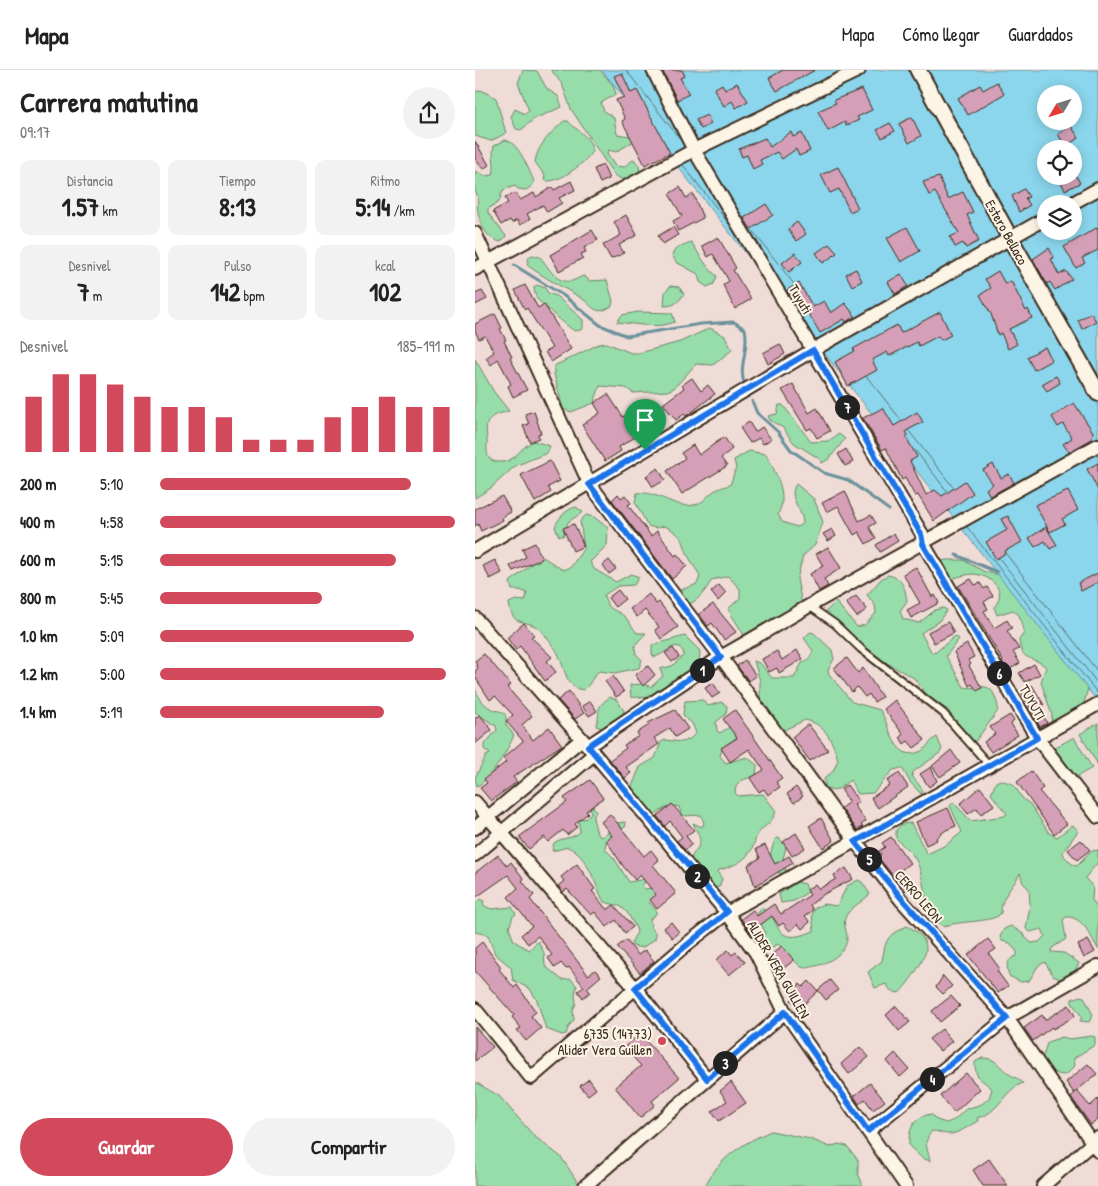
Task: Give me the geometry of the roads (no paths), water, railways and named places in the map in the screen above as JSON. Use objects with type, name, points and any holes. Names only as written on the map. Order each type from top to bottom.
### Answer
[{"type":"street","name":"Tuyuti","points":[[653,70],[694,150],[921,534],[923,544]]},
{"type":"street","points":[[475,269],[694,150],[859,70]]},
{"type":"street","name":"Estero Bellaco","points":[[918,70],[1004,242],[1098,393]]},
{"type":"street","points":[[1082,198],[1098,189]]},
{"type":"street","points":[[475,551],[813,350],[1037,223]]},
{"type":"street","name":"CERRO LEON","points":[[475,233],[589,484],[721,657],[855,842],[903,900],[1007,1018],[1096,1144]]},
{"type":"street","points":[[475,828],[489,816],[588,747],[721,657],[1098,445]]},
{"type":"street","name":"TUYUTI","points":[[923,544],[1037,738],[1098,817]]},
{"type":"street","name":"ALIDER VERA GUILLEN","points":[[475,618],[588,747],[727,912],[756,953],[785,1012],[906,1186]]},
{"type":"street","points":[[475,1009],[531,1078],[727,912],[855,842],[1098,704]]},
{"type":"street","points":[[475,855],[502,832],[588,747]]},
{"type":"street","points":[[475,802],[635,988],[707,1079]]},
{"type":"street","points":[[868,1131],[1007,1018],[1098,966]]},
{"type":"street","points":[[585,1186],[785,1012]]},
{"type":"street","points":[[1043,1186],[1096,1144]]},
{"type":"lane","points":[[809,606],[835,624],[861,649],[943,713],[990,766]]},
{"type":"water","points":[[602,70],[1098,70],[1098,702]]},
{"type":"waterway","points":[[514,265],[564,296],[600,325],[627,336],[701,324],[734,322],[745,329],[746,344],[742,372],[745,386]]},
{"type":"waterway","points":[[752,401],[757,413],[778,432],[791,450],[824,473],[848,480],[889,510]]},
{"type":"waterway","points":[[956,555],[997,572]]},
{"type":"place","name":"6735 (14773) Alider Vera Guillen","points":[[662,1041]]}]
